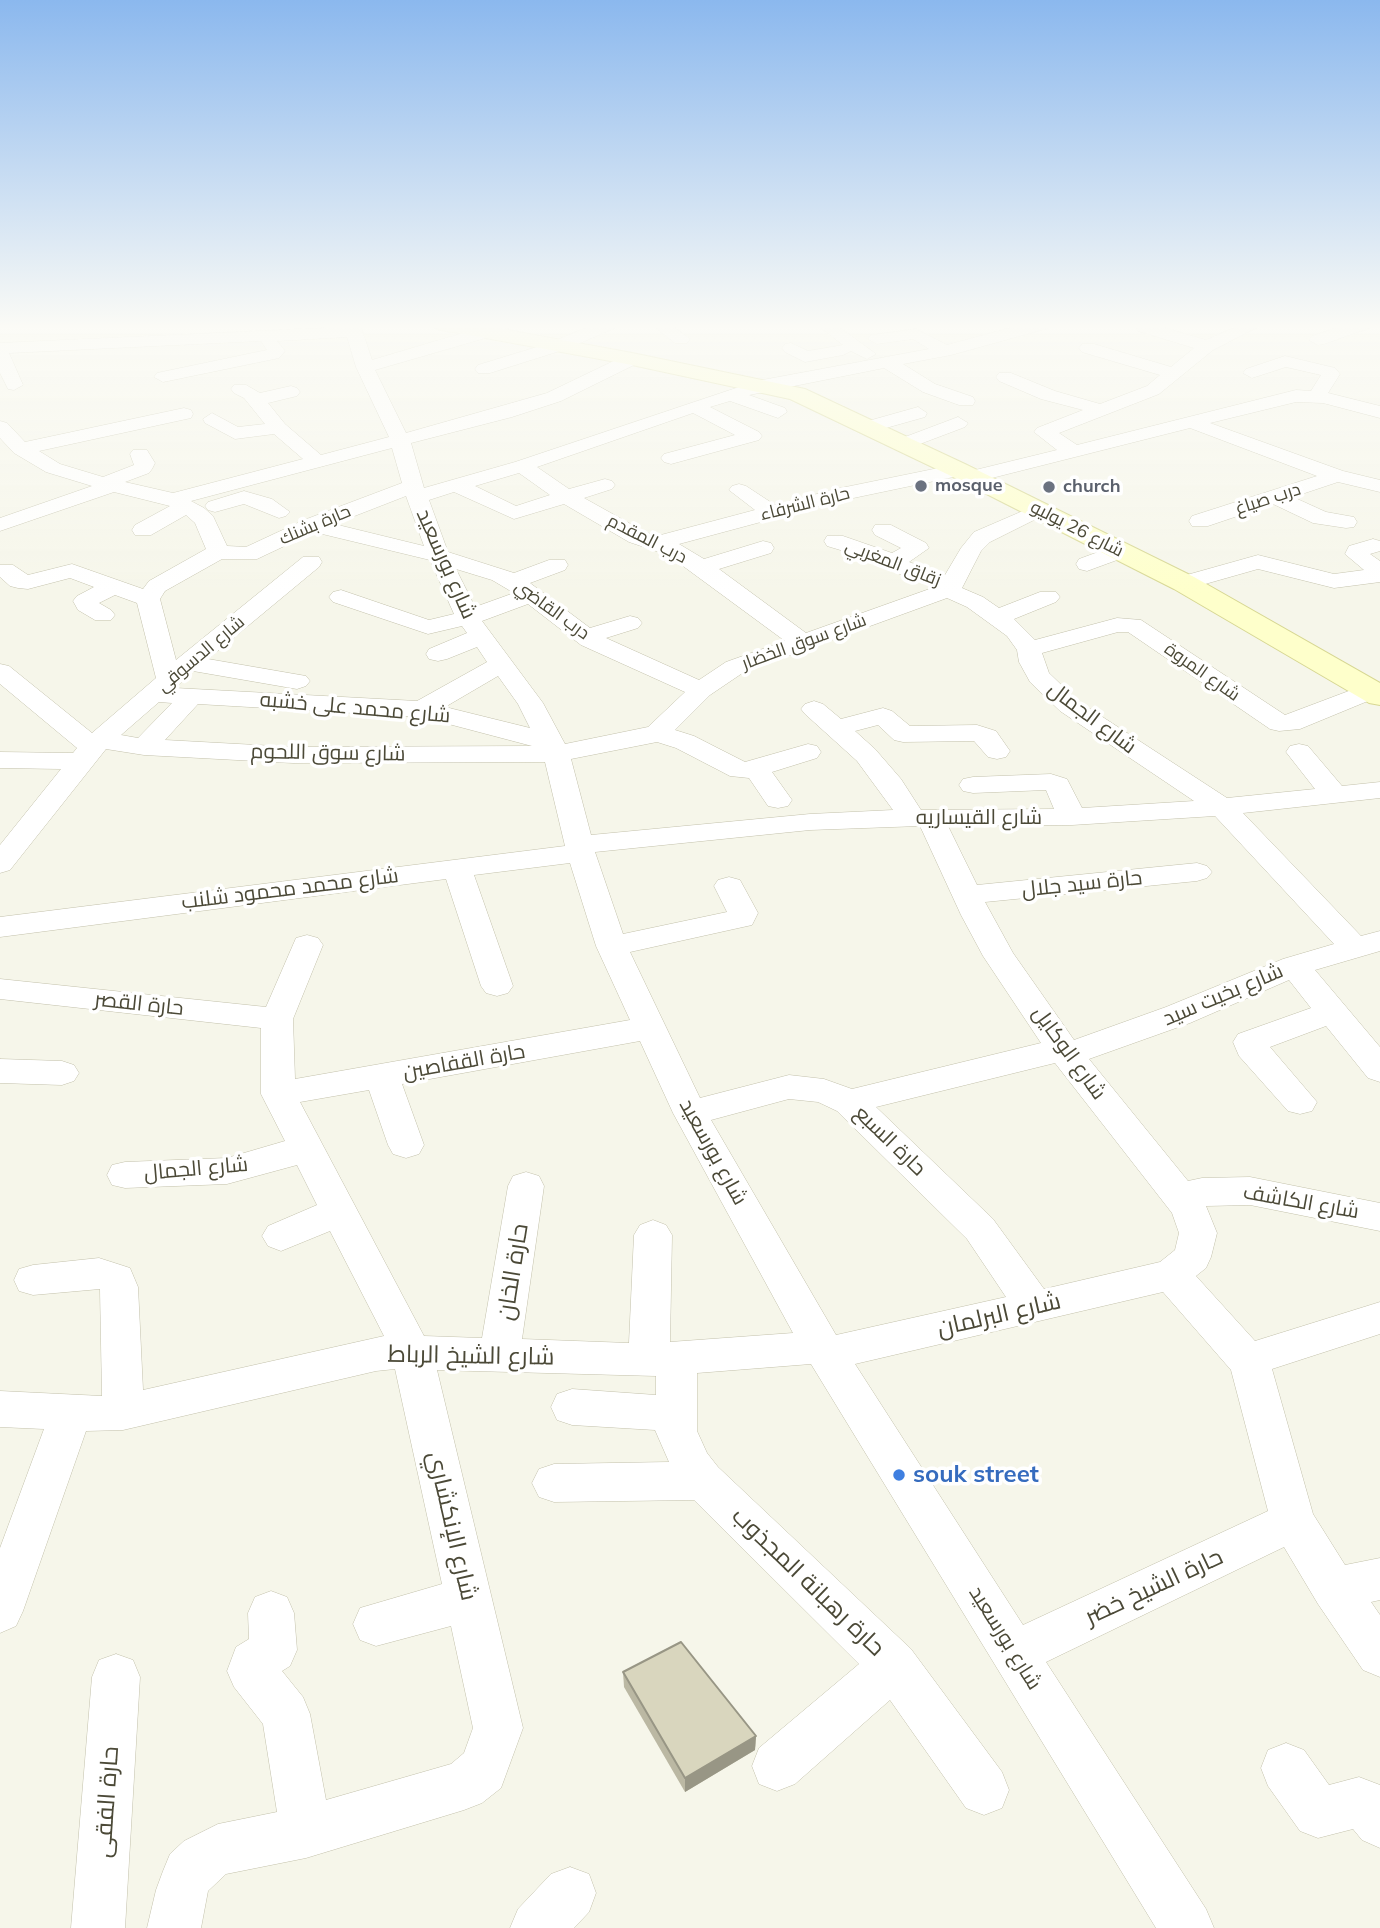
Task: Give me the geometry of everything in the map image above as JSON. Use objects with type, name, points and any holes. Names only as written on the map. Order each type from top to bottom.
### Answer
[{"type":"street","points":[[0,457],[184,414]]},
{"type":"street","points":[[266,414],[318,462]]},
{"type":"street","name":"شارع بورسعيد","points":[[388,414],[400,440],[439,556],[484,640],[530,703],[554,749],[580,849],[612,946],[691,1113],[825,1351],[1187,1928]]},
{"type":"street","points":[[143,530],[185,505],[318,462],[497,414]]},
{"type":"street","name":"حارة بشنك","points":[[215,552],[249,554],[312,525],[415,491],[455,485],[522,466],[671,414]]},
{"type":"street","points":[[671,458],[752,436],[709,414]]},
{"type":"street","name":"شارع 26 يوليو","points":[[840,414],[1184,583],[1375,693]]},
{"type":"street","points":[[868,427],[915,414]]},
{"type":"street","points":[[1074,452],[1038,434],[1091,414]]},
{"type":"street","name":"حارة الشرفاء","points":[[654,544],[846,493],[965,474],[1074,452],[1224,414]]},
{"type":"street","points":[[212,419],[234,433],[278,428]]},
{"type":"street","points":[[1192,422],[1311,467],[1336,467],[1380,486]]},
{"type":"street","points":[[904,444],[958,423]]},
{"type":"street","points":[[0,429],[23,450],[62,472],[185,505],[242,497],[265,503],[279,512]]},
{"type":"street","points":[[1261,449],[1297,438]]},
{"type":"street","points":[[521,442],[551,455]]},
{"type":"street","points":[[0,525],[108,485],[142,469],[145,463],[140,454]]},
{"type":"street","name":"درب المقدم","points":[[522,466],[565,496],[654,544],[676,550],[802,642]]},
{"type":"street","name":"درب صياغ","points":[[1200,521],[1275,497],[1336,467]]},
{"type":"street","points":[[455,485],[510,513],[605,485]]},
{"type":"street","points":[[739,490],[771,512]]},
{"type":"street","points":[[1275,497],[1321,518],[1346,522]]},
{"type":"street","points":[[148,599],[157,586],[209,558],[215,552],[211,531],[185,505]]},
{"type":"street","points":[[950,587],[972,548],[982,537],[1039,510]]},
{"type":"street","points":[[1301,526],[1321,518]]},
{"type":"street","name":"درب القاضي","points":[[312,525],[439,556],[522,588],[586,637],[701,690]]},
{"type":"street","points":[[883,530],[918,548],[892,562]]},
{"type":"street","name":"زقاق المغربي","points":[[835,541],[875,553],[950,587]]},
{"type":"street","points":[[1373,547],[1357,551],[1356,554],[1379,575]]},
{"type":"street","points":[[700,568],[763,548]]},
{"type":"street","points":[[1087,564],[1120,551]]},
{"type":"street","name":"شارع الدسوقي","points":[[0,863],[91,749],[170,679],[311,562]]},
{"type":"street","points":[[1184,583],[1258,562],[1334,582],[1379,575]]},
{"type":"street","points":[[422,709],[484,640],[522,588],[557,565]]},
{"type":"street","points":[[5,570],[18,581],[29,582],[72,570],[148,599]]},
{"type":"street","points":[[103,615],[85,601],[114,586]]},
{"type":"street","name":"شارع الجمال","points":[[950,587],[998,617],[1029,649],[1031,662],[1039,677],[1069,706],[1222,807],[1366,944]]},
{"type":"street","name":"شارع سوق الخضار","points":[[657,733],[701,690],[735,667],[950,587]]},
{"type":"street","points":[[341,597],[419,626],[440,625],[484,640]]},
{"type":"street","points":[[998,617],[1048,597]]},
{"type":"street","points":[[148,599],[170,679],[297,681]]},
{"type":"street","points":[[721,609],[748,600]]},
{"type":"street","points":[[586,637],[630,623]]},
{"type":"street","name":"شارع المروة","points":[[1029,649],[1117,625],[1133,625],[1279,723],[1291,723],[1375,693]]},
{"type":"street","points":[[438,654],[484,640]]},
{"type":"street","points":[[3,677],[91,749]]},
{"type":"street","name":"شارع محمد على خشبه","points":[[170,679],[192,696],[422,709],[510,730],[554,749]]},
{"type":"street","points":[[145,747],[192,696]]},
{"type":"street","name":"شارع الوكايل","points":[[814,709],[866,755],[921,818],[967,895],[999,956],[1065,1052],[1189,1208],[1198,1233],[1192,1257],[1171,1275]]},
{"type":"street","points":[[838,729],[883,716],[903,734],[977,733],[987,737],[997,751]]},
{"type":"street","points":[[554,749],[657,733],[685,742],[740,769],[755,768],[808,752]]},
{"type":"street","name":"شارع سوق اللحوم","points":[[0,760],[91,749],[145,747],[293,755],[554,749]]},
{"type":"street","points":[[1299,752],[1333,793]]},
{"type":"street","points":[[755,768],[778,800]]},
{"type":"street","points":[[973,785],[1051,782],[1057,785],[1072,817]]},
{"type":"street","name":"شارع القيساريه","points":[[580,849],[783,824],[921,818],[1072,817],[1222,807],[1380,790]]},
{"type":"street","name":"شارع محمد محمود شلنب","points":[[0,928],[457,868],[580,849]]},
{"type":"street","points":[[457,868],[497,986]]},
{"type":"street","name":"حارة سيد جلال","points":[[967,895],[1197,872]]},
{"type":"street","points":[[612,946],[741,918],[743,913],[729,886]]},
{"type":"street","name":"شارع بخيت سيد","points":[[849,1102],[1065,1052],[1178,1015],[1294,965],[1366,944]]},
{"type":"street","name":"شارع الإنكشاري","points":[[174,1928],[183,1890],[190,1874],[202,1859],[218,1850],[306,1832],[464,1785],[482,1770],[498,1728],[412,1352],[278,1094],[277,1019],[307,945]]},
{"type":"street","points":[[1294,965],[1380,1070]]},
{"type":"street","name":"حارة القصر","points":[[0,989],[277,1019]]},
{"type":"street","points":[[1300,1102],[1250,1044],[1333,1012]]},
{"type":"street","name":"حارة القفاصين","points":[[278,1094],[650,1028]]},
{"type":"street","points":[[0,1071],[62,1073]]},
{"type":"street","points":[[382,1077],[406,1145]]},
{"type":"street","name":"حارة السبع","points":[[691,1113],[789,1087],[824,1091],[849,1102],[980,1229],[1035,1307]]},
{"type":"street","name":"شارع الجمال","points":[[125,1175],[228,1171],[282,1157],[307,1146]]},
{"type":"street","name":"حارة الخان","points":[[499,1357],[526,1186]]},
{"type":"street","name":"شارع الكاشف","points":[[1180,1197],[1202,1192],[1250,1191],[1380,1217]]},
{"type":"street","points":[[281,1236],[340,1211]]},
{"type":"street","name":"حارة رهبانة المجذوب","points":[[653,1235],[663,1360],[676,1431],[682,1449],[703,1481],[894,1665],[984,1790]]},
{"type":"street","points":[[33,1280],[99,1273],[116,1279],[123,1412]]},
{"type":"street","points":[[1171,1275],[1247,1360],[1253,1373],[1293,1521],[1334,1589],[1380,1654]]},
{"type":"street","name":"شارع البرلمان","points":[[825,1351],[1171,1275]]},
{"type":"street","points":[[1247,1360],[1380,1318]]},
{"type":"street","name":"شارع الشيخ الرباط","points":[[0,1409],[71,1413],[123,1412],[376,1354],[412,1352],[499,1357],[663,1360],[825,1351]]},
{"type":"street","points":[[572,1407],[675,1414]]},
{"type":"street","points":[[0,1611],[71,1413]]},
{"type":"street","points":[[554,1483],[703,1481]]},
{"type":"street","name":"حارة الشيخ خضر","points":[[1014,1653],[1293,1521]]},
{"type":"street","points":[[1334,1589],[1380,1579]]},
{"type":"street","points":[[376,1624],[469,1599]]},
{"type":"street","points":[[271,1613],[273,1650],[253,1663],[251,1671],[286,1714],[306,1832]]},
{"type":"street","points":[[777,1766],[894,1665]]},
{"type":"street","name":"حارة الفقى","points":[[98,1928],[116,1677]]},
{"type":"street","points":[[1286,1768],[1318,1813],[1359,1802],[1365,1804],[1380,1822]]},
{"type":"building","points":[[681,1642],[756,1736],[685,1778],[623,1672]]},
{"type":"place","name":"mosque","points":[[921,486]]},
{"type":"place","name":"church","points":[[1049,487]]},
{"type":"place","name":"souk street","points":[[899,1475]]}]
